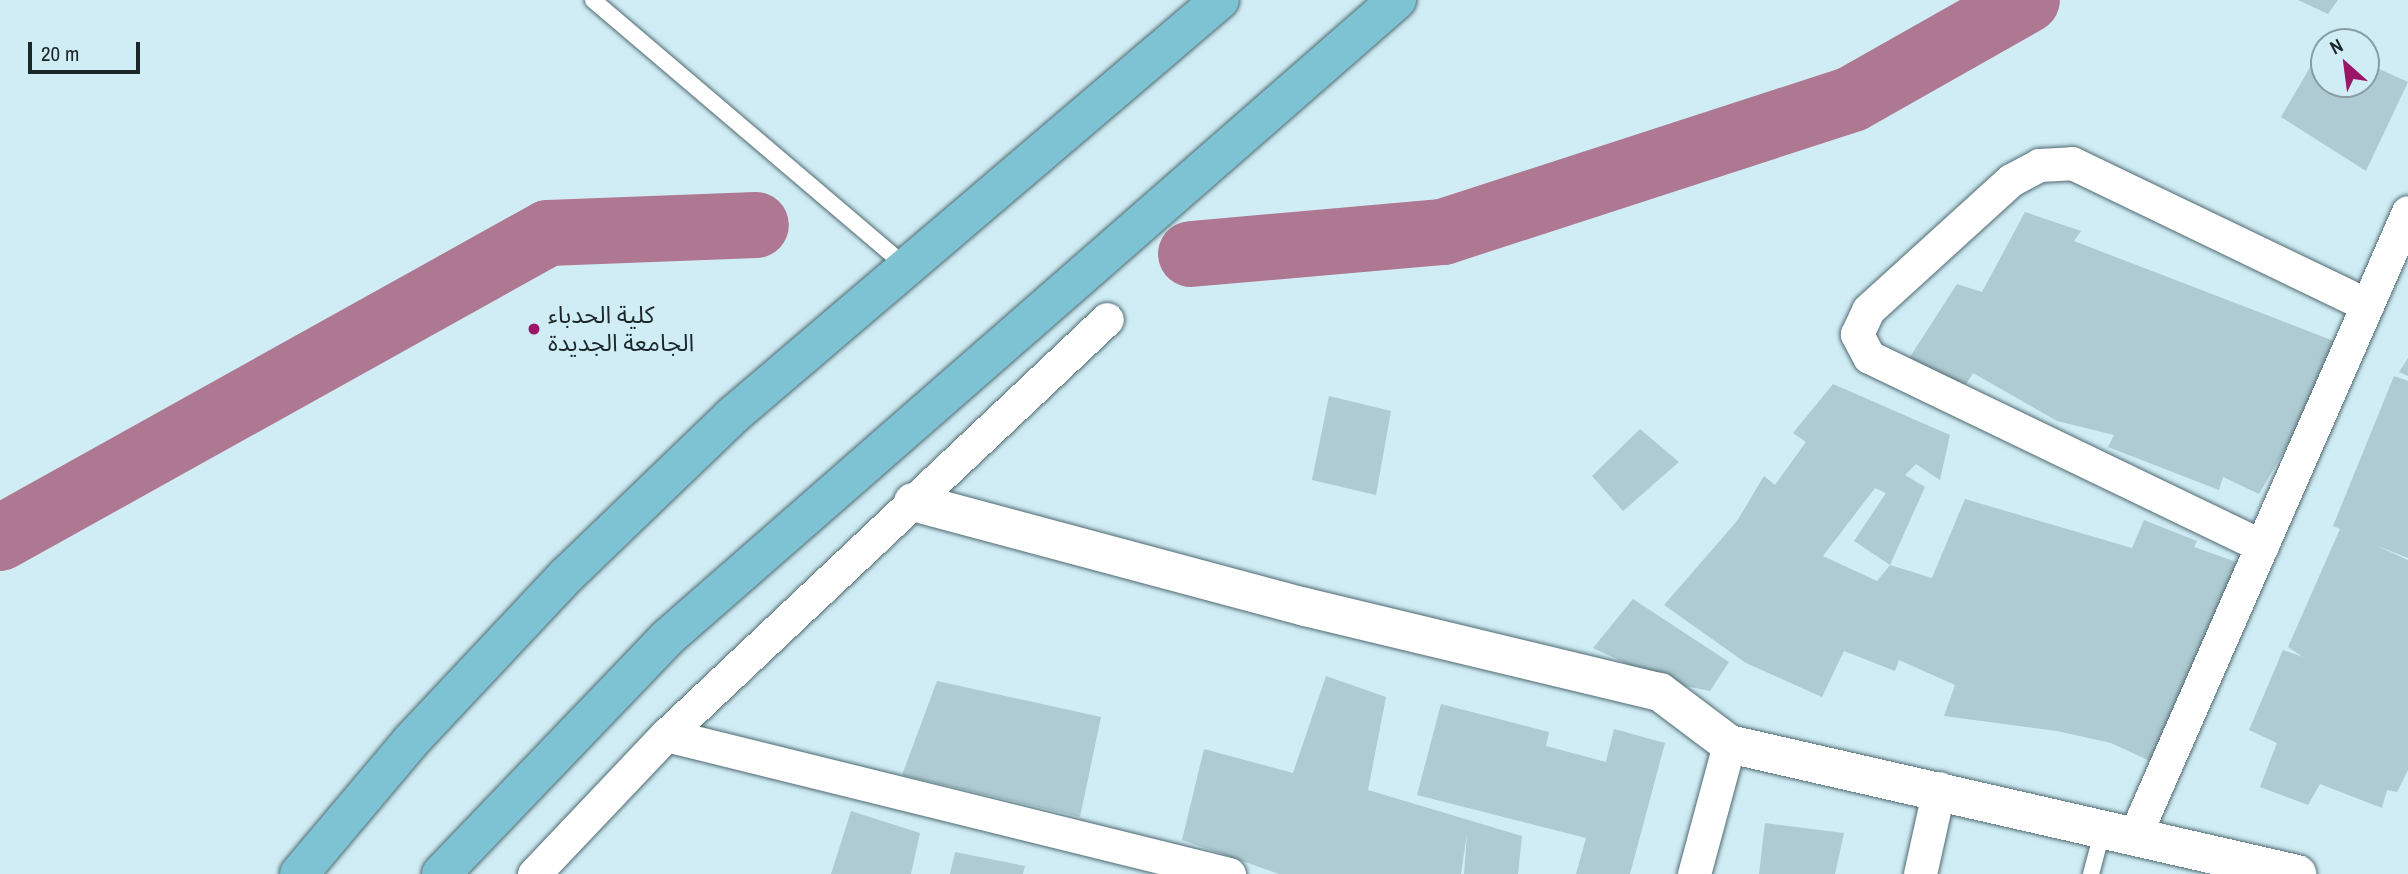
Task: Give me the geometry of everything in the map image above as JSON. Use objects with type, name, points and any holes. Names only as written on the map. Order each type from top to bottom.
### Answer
[{"type":"main road","points":[[299,874],[410,742],[567,575],[732,416],[1220,0]]},
{"type":"main road","points":[[441,874],[666,639],[1397,0]]},
{"type":"street","points":[[2262,546],[1869,357],[1857,334],[1868,310],[2011,180],[2039,165],[2072,163],[2367,305]]},
{"type":"street","points":[[2119,831],[2262,546],[2408,212]]},
{"type":"street","points":[[534,874],[666,735],[1107,319]]},
{"type":"street","points":[[913,502],[1660,692],[1729,744],[1939,788],[2297,874]]},
{"type":"street","points":[[666,735],[1229,874]]},
{"type":"street","points":[[1694,874],[1729,744]]},
{"type":"street","points":[[1920,874],[1939,788]]},
{"type":"lane","points":[[593,0],[906,266]]},
{"type":"lane","points":[[2091,874],[2119,831]]},
{"type":"building","points":[[2298,0],[2338,0],[2328,14]]},
{"type":"building","points":[[2310,67],[2310,98],[2380,98],[2380,69],[2408,82],[2366,171],[2281,117]]},
{"type":"building","points":[[2025,212],[2081,231],[2074,241],[2334,341],[2297,428],[2259,494],[2223,477],[2219,490],[2108,447],[2114,435],[2057,421],[1973,373],[1963,389],[1906,363],[1957,284],[1982,292]]},
{"type":"building","points":[[2408,358],[2408,376],[2399,372]]},
{"type":"building","points":[[2394,376],[2408,381],[2408,558],[2375,545],[2408,560],[2408,770],[2397,792],[2387,790],[2382,808],[2320,784],[2308,805],[2260,787],[2277,743],[2249,730],[2283,650],[2303,657],[2288,647],[2340,529],[2333,526]]},
{"type":"building","points":[[1833,384],[1950,435],[1940,480],[1916,464],[1905,475],[1925,487],[1890,565],[1932,578],[1965,499],[2132,548],[2144,520],[2197,541],[2194,547],[2245,565],[2150,761],[2111,743],[2057,731],[1944,716],[1955,685],[1899,660],[1895,671],[1844,651],[1822,697],[1746,663],[1664,605],[1737,521],[1764,476],[1775,485],[1806,442],[1793,433]],"holes":[[[1875,488],[1886,493],[1854,541],[1890,565],[1877,581],[1823,556]]]},
{"type":"building","points":[[1329,396],[1391,411],[1376,495],[1312,480]]},
{"type":"building","points":[[1640,429],[1679,462],[1623,511],[1592,476]]},
{"type":"building","points":[[1633,599],[1729,662],[1710,691],[1666,682],[1593,648]]},
{"type":"building","points":[[1326,676],[1386,697],[1368,790],[1522,836],[1518,874],[1464,874],[1467,833],[1461,874],[1279,874],[1182,840],[1204,749],[1293,773]]},
{"type":"building","points":[[937,681],[1101,717],[1080,817],[902,775]]},
{"type":"building","points":[[1441,704],[1549,732],[1546,746],[1606,762],[1614,729],[1665,743],[1630,874],[1576,874],[1586,838],[1417,795]]},
{"type":"building","points":[[851,811],[920,833],[911,874],[831,874]]},
{"type":"building","points":[[1765,823],[1844,833],[1835,874],[1759,874]]},
{"type":"building","points":[[955,852],[1025,866],[1023,874],[950,874]]},
{"type":"waterway","points":[[1191,254],[1443,232],[1852,99],[2027,0]]},
{"type":"waterway","points":[[0,538],[548,233],[756,225]]},
{"type":"place","name":"كلية الحدباء الجامعة الجديدة","points":[[534,329]]}]
